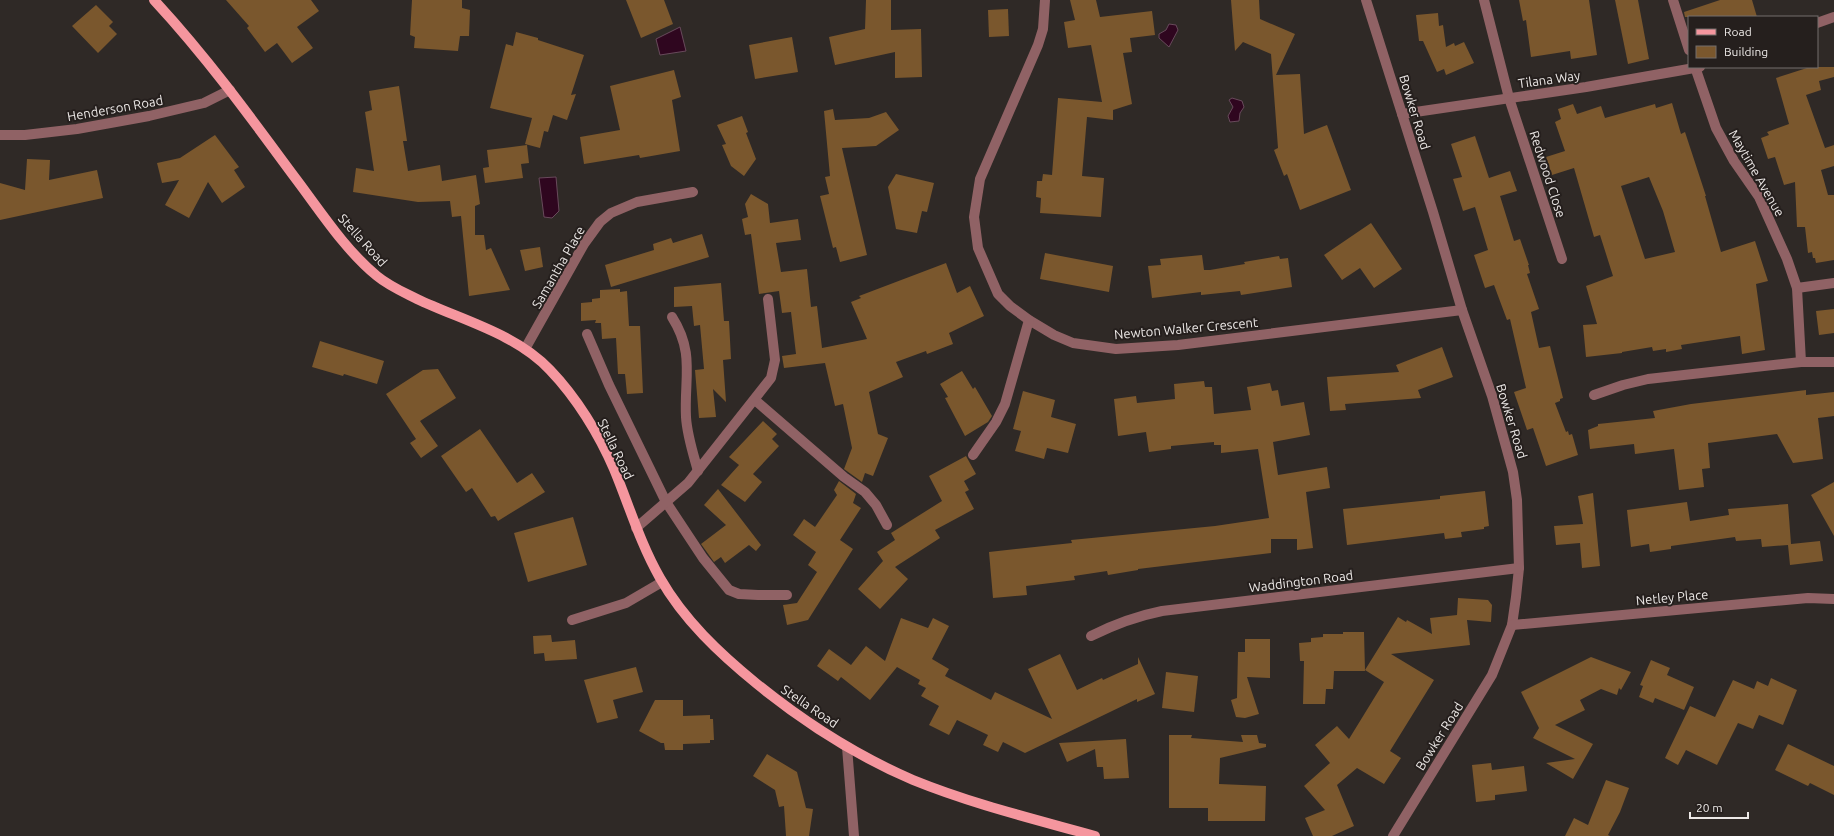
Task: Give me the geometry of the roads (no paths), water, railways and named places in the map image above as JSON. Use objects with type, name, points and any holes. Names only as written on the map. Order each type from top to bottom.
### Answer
[{"type":"main road","name":"Stella Road","points":[[154,0],[230,90],[340,237],[378,276],[396,289],[488,330],[525,349],[552,372],[580,408],[599,439],[613,466],[649,558],[662,582],[690,622],[735,666],[782,704],[847,747],[875,762],[930,786],[984,805],[1095,836]]},
{"type":"street","name":"Newton Walker Crescent","points":[[1045,0],[1042,34],[1028,69],[990,152],[980,179],[974,217],[978,248],[998,294],[1010,306],[1029,320],[1073,343],[1116,349],[1178,345],[1462,310]]},
{"type":"street","name":"Bowker Road","points":[[1366,0],[1462,310],[1492,396],[1513,472],[1516,500],[1518,568],[1512,625],[1504,648],[1492,675],[1393,836]]},
{"type":"street","name":"Redwood Close","points":[[1484,0],[1509,98],[1562,259]]},
{"type":"street","points":[[1673,0],[1688,47]]},
{"type":"street","points":[[1818,23],[1834,17]]},
{"type":"street","name":"Tilana Way","points":[[1402,114],[1586,87],[1691,68]]},
{"type":"street","name":"Maytime Avenue","points":[[1697,68],[1716,128],[1734,161],[1759,197],[1781,245],[1797,288],[1801,362]]},
{"type":"street","name":"Henderson Road","points":[[0,135],[25,135],[77,129],[149,116],[204,103],[230,90]]},
{"type":"street","name":"Samantha Place","points":[[525,349],[584,244],[600,222],[611,213],[637,202],[693,192]]},
{"type":"street","points":[[1797,288],[1834,283]]},
{"type":"street","points":[[636,528],[688,483],[772,378],[774,370],[774,346],[768,299]]},
{"type":"street","points":[[672,317],[684,338],[687,370],[686,418],[698,471]]},
{"type":"street","points":[[973,455],[996,422],[1005,404],[1013,382],[1029,320]]},
{"type":"street","points":[[587,334],[609,385],[666,502],[703,558],[729,590],[739,594],[758,596],[787,595]]},
{"type":"street","points":[[1594,395],[1623,385],[1648,379],[1801,362],[1834,362]]},
{"type":"street","points":[[755,400],[844,477],[865,492],[876,505],[887,525]]},
{"type":"street","name":"Waddington Road","points":[[1091,636],[1115,624],[1138,616],[1162,611],[1518,568]]},
{"type":"street","points":[[572,620],[626,603],[662,582]]},
{"type":"street","name":"Netley Place","points":[[1512,625],[1808,598],[1834,599]]},
{"type":"street","points":[[847,747],[854,836]]}]
